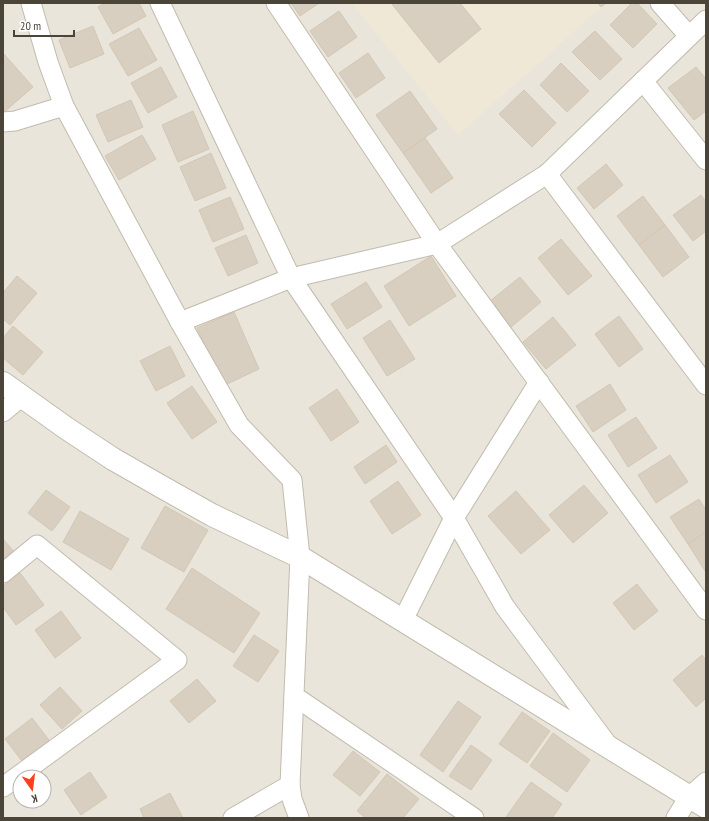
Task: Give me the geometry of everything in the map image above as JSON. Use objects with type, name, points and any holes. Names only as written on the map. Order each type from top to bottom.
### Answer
[{"type":"street","points":[[31,3],[48,62],[64,106],[180,322],[239,425],[292,480],[300,557],[290,784],[292,798],[299,818]]},
{"type":"street","points":[[160,3],[291,278],[454,518],[505,607],[610,748]]},
{"type":"street","points":[[276,3],[437,244],[706,610]]},
{"type":"street","points":[[660,3],[689,36]]},
{"type":"street","points":[[180,322],[291,278],[437,244],[547,174],[706,20]]},
{"type":"street","points":[[643,81],[706,160]]},
{"type":"street","points":[[3,122],[64,106]]},
{"type":"street","points":[[547,174],[706,384]]},
{"type":"street","points":[[403,620],[454,518],[538,382]]},
{"type":"street","points":[[3,383],[21,397],[95,447],[212,515],[300,557],[697,802]]},
{"type":"street","points":[[3,412],[21,397]]},
{"type":"street","points":[[3,573],[37,545],[177,660],[3,787]]},
{"type":"street","points":[[294,696],[474,818]]},
{"type":"street","points":[[676,818],[697,802],[706,782]]},
{"type":"street","points":[[233,818],[290,784]]},
{"type":"shaded area","points":[[3,3],[706,3],[706,818],[3,818]]},
{"type":"shaded area","points":[[352,3],[606,3],[458,135]]},
{"type":"building","points":[[105,3],[139,3],[146,16],[113,34],[98,7]]},
{"type":"building","points":[[291,3],[319,3],[300,16]]},
{"type":"building","points":[[391,3],[460,3],[481,29],[439,63]]},
{"type":"building","points":[[598,3],[606,3],[601,7]]},
{"type":"building","points":[[632,3],[637,3],[657,24],[633,48],[610,25]]},
{"type":"building","points":[[339,11],[357,37],[328,57],[310,31]]},
{"type":"building","points":[[93,26],[104,54],[70,68],[59,40]]},
{"type":"building","points":[[139,28],[157,60],[128,76],[109,44]]},
{"type":"building","points":[[595,31],[622,59],[600,80],[572,52]]},
{"type":"building","points":[[3,53],[33,87],[3,113]]},
{"type":"building","points":[[368,53],[385,78],[356,98],[339,73]]},
{"type":"building","points":[[561,63],[589,91],[567,112],[540,85]]},
{"type":"building","points":[[161,67],[177,97],[148,113],[131,83]]},
{"type":"building","points":[[696,67],[706,79],[706,111],[694,120],[668,88]]},
{"type":"building","points":[[524,90],[556,123],[532,147],[499,114]]},
{"type":"building","points":[[410,91],[437,129],[403,153],[376,115]]},
{"type":"building","points":[[131,100],[143,127],[108,142],[96,115]]},
{"type":"building","points":[[193,111],[209,149],[178,162],[162,125]]},
{"type":"building","points":[[142,135],[156,159],[119,180],[105,156]]},
{"type":"building","points":[[425,138],[453,178],[431,193],[403,153]]},
{"type":"building","points":[[211,153],[226,188],[195,201],[180,167]]},
{"type":"building","points":[[606,164],[623,185],[594,209],[577,188]]},
{"type":"building","points":[[701,195],[706,202],[706,231],[693,241],[673,215]]},
{"type":"building","points":[[643,196],[665,225],[639,245],[617,216]]},
{"type":"building","points":[[230,197],[244,229],[213,242],[199,210]]},
{"type":"building","points":[[665,225],[689,257],[663,277],[639,245]]},
{"type":"building","points":[[246,235],[258,263],[228,276],[215,248]]},
{"type":"building","points":[[561,239],[592,276],[568,295],[538,258]]},
{"type":"building","points":[[431,256],[456,296],[409,326],[384,286]]},
{"type":"building","points":[[17,276],[37,293],[10,325],[3,319],[3,293]]},
{"type":"building","points":[[520,277],[541,302],[511,327],[490,301]]},
{"type":"building","points":[[366,282],[382,307],[347,329],[331,304]]},
{"type":"building","points":[[234,312],[259,369],[223,386],[197,328]]},
{"type":"building","points":[[619,316],[643,349],[619,367],[595,334]]},
{"type":"building","points":[[553,317],[576,345],[546,369],[523,342]]},
{"type":"building","points":[[390,320],[415,359],[387,376],[363,338]]},
{"type":"building","points":[[13,326],[43,352],[23,375],[3,358],[3,338]]},
{"type":"building","points":[[170,346],[185,376],[156,391],[140,361]]},
{"type":"building","points":[[610,384],[626,410],[593,432],[576,406]]},
{"type":"building","points":[[192,386],[217,422],[192,439],[167,403]]},
{"type":"building","points":[[337,389],[359,422],[331,441],[309,408]]},
{"type":"building","points":[[636,417],[657,448],[628,467],[608,435]]},
{"type":"building","points":[[386,445],[397,462],[365,484],[354,467]]},
{"type":"building","points":[[670,455],[688,482],[656,503],[638,475]]},
{"type":"building","points":[[398,481],[421,515],[392,534],[370,501]]},
{"type":"building","points":[[584,485],[608,513],[573,543],[549,515]]},
{"type":"building","points":[[46,490],[70,507],[52,531],[28,513]]},
{"type":"building","points":[[516,491],[550,530],[521,554],[488,516]]},
{"type":"building","points":[[699,499],[706,510],[706,532],[688,544],[670,517]]},
{"type":"building","points":[[165,506],[208,530],[184,572],[141,548]]},
{"type":"building","points":[[80,511],[129,539],[111,570],[63,542]]},
{"type":"building","points":[[706,532],[706,571],[705,571],[688,544]]},
{"type":"building","points":[[3,539],[15,553],[3,563]]},
{"type":"building","points":[[192,568],[260,613],[234,653],[166,609]]},
{"type":"building","points":[[20,573],[44,605],[16,625],[3,607],[3,586]]},
{"type":"building","points":[[637,584],[658,611],[634,630],[613,603]]},
{"type":"building","points":[[61,611],[81,638],[55,658],[35,630]]},
{"type":"building","points":[[254,635],[279,651],[258,682],[233,666]]},
{"type":"building","points":[[702,655],[706,660],[706,698],[696,707],[673,680]]},
{"type":"building","points":[[197,679],[216,701],[189,723],[170,701]]},
{"type":"building","points":[[60,687],[82,711],[62,729],[40,705]]},
{"type":"building","points":[[458,701],[481,717],[443,772],[420,755]]},
{"type":"building","points":[[522,712],[550,731],[527,763],[499,744]]},
{"type":"building","points":[[32,718],[52,744],[25,765],[5,739]]},
{"type":"building","points":[[553,733],[590,760],[567,792],[530,766]]},
{"type":"building","points":[[471,745],[492,760],[471,790],[449,776]]},
{"type":"building","points":[[353,751],[380,772],[360,796],[333,775]]},
{"type":"building","points":[[90,772],[107,797],[81,815],[64,790]]},
{"type":"building","points":[[387,774],[419,799],[403,818],[366,818],[357,811]]},
{"type":"building","points":[[531,782],[562,804],[552,818],[506,817]]},
{"type":"building","points":[[170,793],[183,818],[144,818],[140,809]]}]
